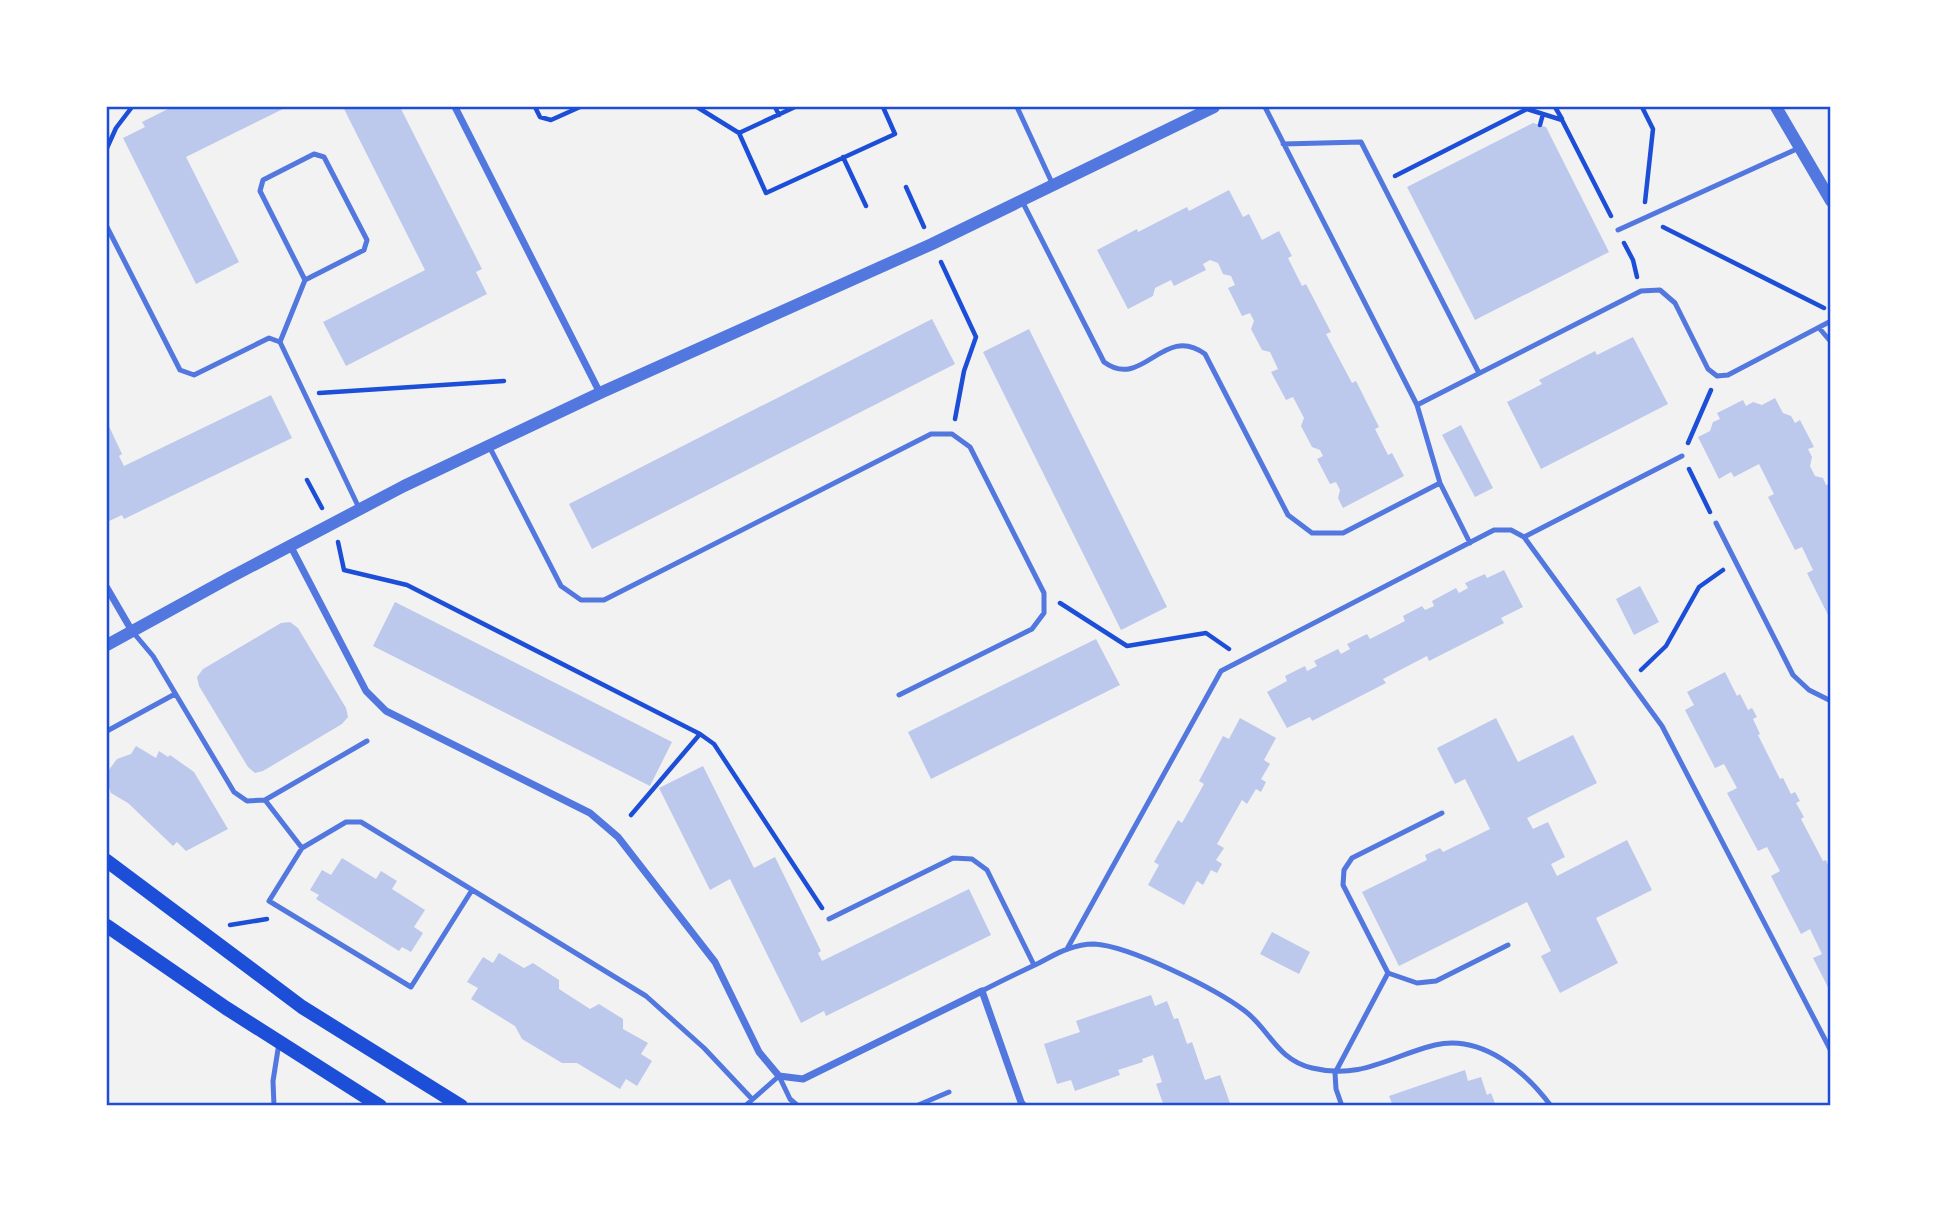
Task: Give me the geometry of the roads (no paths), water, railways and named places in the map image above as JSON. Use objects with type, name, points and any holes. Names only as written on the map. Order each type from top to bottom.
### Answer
[{"type":"main road","points":[[107,861],[302,1007],[461,1106]]},
{"type":"main road","points":[[107,926],[279,1043],[380,1106]]},
{"type":"street","points":[[455,107],[600,393]]},
{"type":"street","points":[[107,646],[359,509],[600,393],[920,250],[1214,107]]},
{"type":"street","points":[[1776,107],[1831,201]]},
{"type":"street","points":[[290,545],[366,691],[386,711],[590,813],[618,837],[715,962],[759,1052],[779,1076],[803,1079],[982,991],[1024,1106]]},
{"type":"street","points":[[107,588],[132,631]]},
{"type":"lane","points":[[1017,107],[1054,185]]},
{"type":"lane","points":[[1265,107],[1417,405],[1440,483],[1470,543]]},
{"type":"lane","points":[[1283,144],[1361,142],[1479,373]]},
{"type":"lane","points":[[1618,230],[1799,148]]},
{"type":"lane","points":[[280,342],[305,280],[364,250],[367,240],[324,158],[314,154],[263,180],[260,191],[305,280]]},
{"type":"lane","points":[[1022,201],[1104,362],[1115,370],[1130,370],[1178,345],[1193,345],[1205,354],[1287,515],[1312,533],[1343,533],[1440,483]]},
{"type":"lane","points":[[108,230],[180,370],[194,375],[269,338],[280,342],[359,509]]},
{"type":"lane","points":[[1417,405],[1641,291],[1660,290],[1675,303],[1709,369],[1717,376],[1728,375],[1831,321]]},
{"type":"lane","points":[[1820,329],[1831,342]]},
{"type":"lane","points":[[489,446],[561,586],[581,600],[604,600],[931,434],[952,434],[970,447],[1044,593],[1044,613],[1032,629],[899,695]]},
{"type":"lane","points":[[1524,537],[1682,456]]},
{"type":"lane","points":[[1716,523],[1793,675],[1809,690],[1831,701]]},
{"type":"lane","points":[[1068,949],[1221,671],[1494,530],[1511,530],[1524,537],[1662,726],[1831,1051]]},
{"type":"lane","points":[[132,631],[153,656],[234,792],[247,801],[265,800],[367,741]]},
{"type":"lane","points":[[107,731],[176,694]]},
{"type":"lane","points":[[265,800],[302,848]]},
{"type":"lane","points":[[1442,813],[1352,858],[1344,870],[1343,885],[1388,973],[1417,983],[1436,981],[1508,945]]},
{"type":"lane","points":[[472,890],[411,987],[270,901],[302,848],[346,822],[361,822],[646,996],[704,1048],[752,1099]]},
{"type":"lane","points":[[829,919],[953,858],[972,859],[987,870],[1034,965]]},
{"type":"lane","points":[[982,991],[1068,949],[1093,944],[1118,948],[1204,985],[1247,1012],[1281,1053],[1308,1067],[1335,1073],[1365,1069],[1437,1044],[1459,1043],[1482,1049],[1508,1063],[1535,1084],[1551,1106]]},
{"type":"lane","points":[[1342,1106],[1336,1089],[1335,1073],[1388,973]]},
{"type":"lane","points":[[274,1106],[273,1081],[279,1043]]},
{"type":"lane","points":[[746,1106],[779,1076],[790,1099],[798,1106]]},
{"type":"lane","points":[[916,1106],[950,1093]]}]
